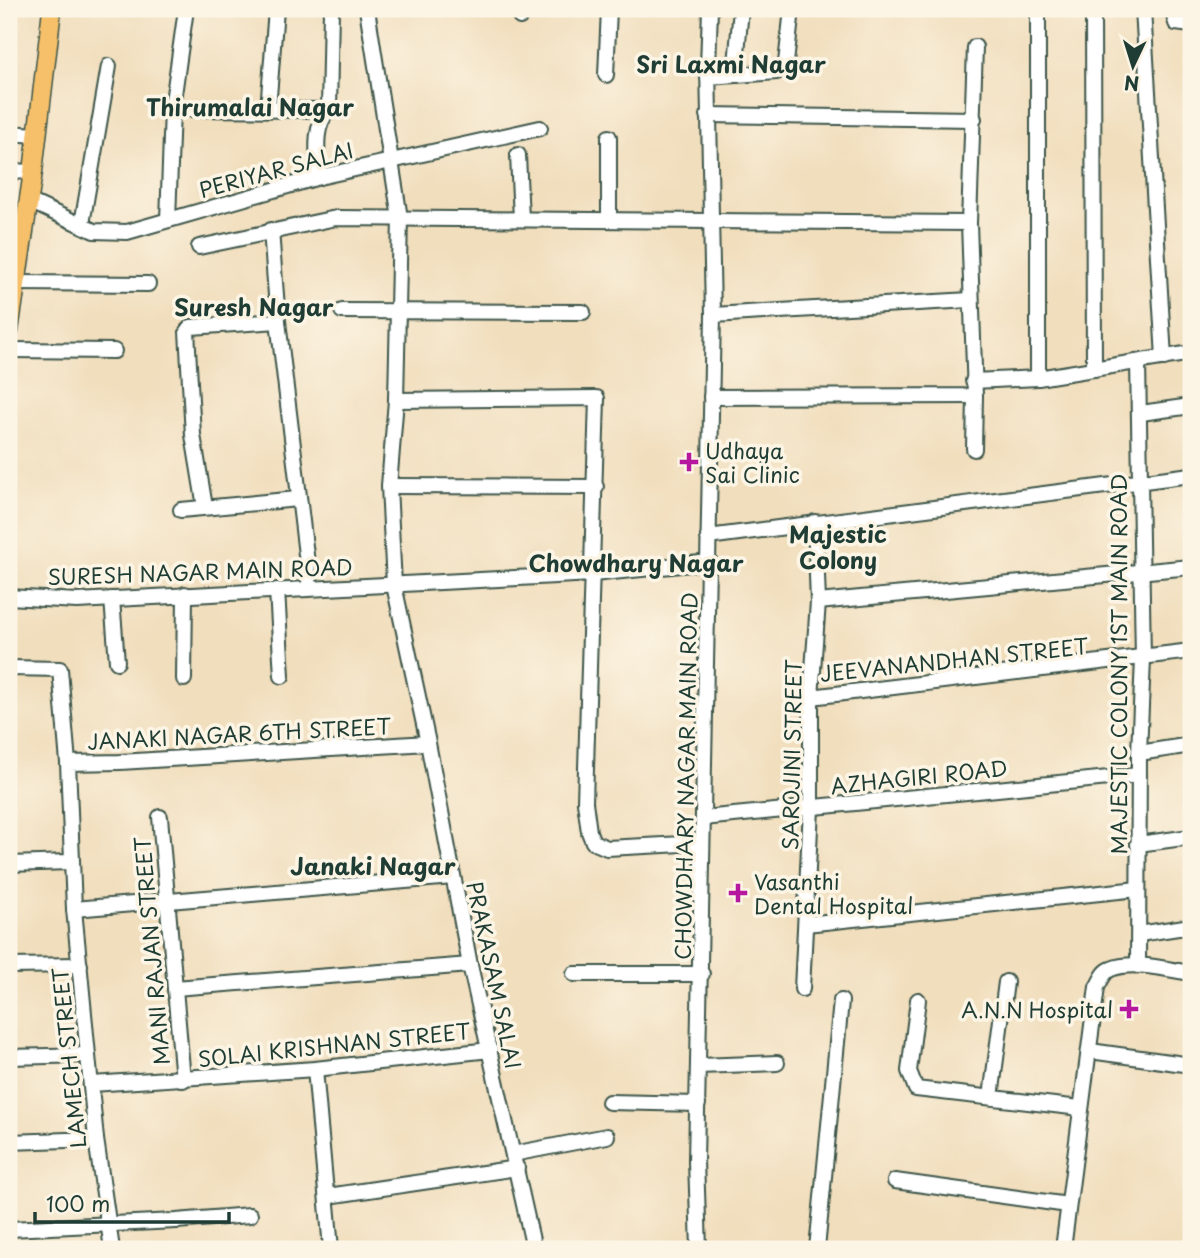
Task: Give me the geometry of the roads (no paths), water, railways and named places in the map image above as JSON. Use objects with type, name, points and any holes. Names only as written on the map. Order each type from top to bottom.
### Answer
[{"type":"main road","points":[[9,331],[16,283],[14,259],[29,201],[52,9]]},
{"type":"street","points":[[168,220],[172,109],[186,9]]},
{"type":"street","points":[[268,109],[276,9]]},
{"type":"street","points":[[319,177],[317,139],[322,117],[329,110],[331,9]]},
{"type":"street","name":"PRAKASAM SALAI","points":[[367,9],[400,218],[400,312],[389,486],[394,585],[428,743],[470,965],[534,1249]]},
{"type":"street","points":[[606,75],[610,9]]},
{"type":"street","name":"CHOWDHARY NAGAR MAIN ROAD","points":[[699,1249],[698,1104],[713,315],[708,115],[710,9]]},
{"type":"street","points":[[734,75],[741,9]]},
{"type":"street","points":[[708,77],[777,72],[786,62],[792,9]]},
{"type":"street","points":[[1038,9],[1038,378]]},
{"type":"street","points":[[1093,9],[1094,369]]},
{"type":"street","points":[[1143,9],[1164,358]]},
{"type":"street","points":[[1172,9],[1176,23],[1191,25]]},
{"type":"street","points":[[974,449],[975,396],[969,223],[975,47]]},
{"type":"street","points":[[82,224],[108,66]]},
{"type":"street","points":[[172,109],[329,110]]},
{"type":"street","points":[[708,115],[974,119]]},
{"type":"street","name":"PERIYAR SALAI","points":[[29,201],[94,231],[127,232],[319,177],[540,128]]},
{"type":"street","points":[[9,133],[36,135]]},
{"type":"street","points":[[609,137],[609,220]]},
{"type":"street","points":[[518,155],[521,219]]},
{"type":"street","points":[[9,171],[33,172]]},
{"type":"street","points":[[199,247],[337,218],[969,223]]},
{"type":"street","points":[[271,230],[278,321],[310,588]]},
{"type":"street","points":[[16,283],[148,284]]},
{"type":"street","points":[[713,315],[970,300]]},
{"type":"street","points":[[342,311],[583,312]]},
{"type":"street","points":[[205,507],[193,435],[187,331],[191,327],[278,321]]},
{"type":"street","points":[[9,350],[114,351]]},
{"type":"street","points":[[973,380],[1038,378],[1191,353]]},
{"type":"street","name":"MAJESTIC COLONY 1ST MAIN ROAD","points":[[1138,362],[1143,659],[1139,754],[1138,966]]},
{"type":"street","points":[[711,397],[975,396]]},
{"type":"street","points":[[396,400],[597,398],[585,802],[589,832],[593,842],[607,848],[702,843]]},
{"type":"street","points":[[1140,412],[1191,406]]},
{"type":"street","points":[[708,537],[1191,475]]},
{"type":"street","points":[[389,486],[596,487]]},
{"type":"street","points":[[181,510],[298,499]]},
{"type":"street","name":"SAROJINI STREET","points":[[802,989],[811,808],[811,697],[818,602],[815,522]]},
{"type":"street","name":"SURESH NAGAR MAIN ROAD","points":[[9,597],[78,601],[593,574],[710,562]]},
{"type":"street","points":[[818,602],[1191,568]]},
{"type":"street","points":[[276,590],[282,676]]},
{"type":"street","points":[[184,679],[185,594]]},
{"type":"street","points":[[112,599],[117,662]]},
{"type":"street","name":"JEEVANANDHAN STREET","points":[[811,697],[1143,659],[1191,651]]},
{"type":"street","points":[[9,668],[60,669],[68,763]]},
{"type":"street","name":"JANAKI NAGAR 6TH STREET","points":[[70,862],[68,763],[134,762],[428,743]]},
{"type":"street","points":[[1139,754],[1191,745]]},
{"type":"street","name":"AZHAGIRI ROAD","points":[[703,818],[1139,775]]},
{"type":"street","name":"MANI RAJAN STREET","points":[[160,817],[165,901],[183,1080]]},
{"type":"street","points":[[1138,845],[1191,836]]},
{"type":"street","points":[[9,864],[70,862]]},
{"type":"street","name":"LAMECH STREET","points":[[70,862],[96,1139],[112,1249]]},
{"type":"street","points":[[74,909],[453,877]]},
{"type":"street","points":[[806,925],[1138,890]]},
{"type":"street","points":[[1139,934],[1191,926]]},
{"type":"street","points":[[9,966],[80,965]]},
{"type":"street","points":[[175,988],[470,965]]},
{"type":"street","points":[[1063,1249],[1097,987],[1104,974],[1111,969],[1138,966],[1191,973]]},
{"type":"street","points":[[574,974],[702,974]]},
{"type":"street","points":[[991,1097],[1006,982]]},
{"type":"street","points":[[918,1000],[909,1070],[916,1089],[1080,1108]]},
{"type":"street","points":[[817,1249],[841,1001]]},
{"type":"street","name":"SOLAI KRISHNAN STREET","points":[[92,1084],[183,1080],[315,1069],[489,1050]]},
{"type":"street","points":[[1090,1051],[1191,1065]]},
{"type":"street","points":[[9,1057],[88,1055]]},
{"type":"street","points":[[699,1066],[777,1063]]},
{"type":"street","points":[[315,1069],[331,1249]]},
{"type":"street","points":[[609,1102],[698,1104]]},
{"type":"street","points":[[328,1196],[515,1161],[607,1136]]},
{"type":"street","points":[[9,1142],[96,1139]]},
{"type":"street","points":[[895,1181],[1068,1205]]},
{"type":"street","points":[[9,1228],[108,1225],[250,1215]]},
{"type":"place","name":"Udhaya Sai Clinic","points":[[689,462]]},
{"type":"place","name":"Vasanthi Dental Hospital","points":[[738,893]]},
{"type":"place","name":"A.N.N Hospital","points":[[1129,1009]]},
{"type":"district","name":"Sri Laxmi Nagar","points":[[731,63]]},
{"type":"district","name":"Thirumalai Nagar","points":[[250,106]]},
{"type":"district","name":"Suresh Nagar","points":[[254,306]]},
{"type":"district","name":"Majestic Colony","points":[[838,546]]},
{"type":"district","name":"Chowdhary Nagar","points":[[636,562]]},
{"type":"district","name":"Janaki Nagar","points":[[373,865]]}]
